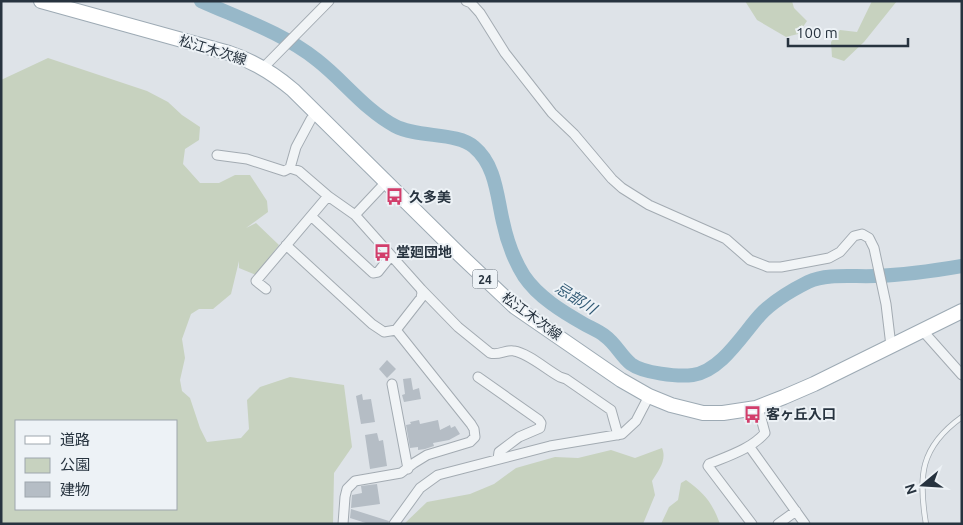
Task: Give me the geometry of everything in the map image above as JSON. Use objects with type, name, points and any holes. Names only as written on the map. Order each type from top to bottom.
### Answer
[{"type":"main road","name":"松江木次線","points":[[41,1],[229,53],[263,68],[292,90],[515,307],[594,362],[649,396],[671,405],[703,412],[723,413],[758,407],[792,394],[962,312]]},
{"type":"street","points":[[263,68],[329,1]]},
{"type":"street","points":[[466,1],[480,13],[505,53],[552,113],[574,134],[612,179],[642,201],[720,236],[750,260],[768,267],[781,267],[828,258],[843,249],[850,238],[859,234],[871,240],[886,304],[890,346]]},
{"type":"street","points":[[290,168],[296,147],[311,119]]},
{"type":"street","points":[[217,155],[247,159],[284,171],[290,168],[298,171],[355,216],[390,257],[452,321],[490,353],[495,355],[510,350],[522,354],[566,379],[611,410],[618,435]]},
{"type":"street","points":[[355,216],[386,182]]},
{"type":"street","points":[[266,289],[256,281],[328,196]]},
{"type":"street","points":[[311,216],[373,273],[378,272],[390,257]]},
{"type":"street","points":[[286,245],[377,328],[384,332],[396,330],[419,302],[422,293],[421,289]]},
{"type":"street","points":[[344,524],[345,496],[351,484],[363,479],[398,474],[427,455],[470,442],[475,437],[471,424],[396,330]]},
{"type":"street","points":[[922,330],[962,375]]},
{"type":"street","points":[[478,376],[541,423],[540,428],[519,437],[499,452],[498,459]]},
{"type":"street","points":[[392,384],[408,469]]},
{"type":"street","points":[[394,524],[420,488],[438,475],[550,446],[618,435],[626,431],[636,421],[649,396]]},
{"type":"street","points":[[752,524],[708,466],[758,441],[765,433],[758,407]]},
{"type":"street","points":[[749,446],[805,524]]},
{"type":"street","points":[[778,524],[796,511]]},
{"type":"lane","points":[[926,524],[924,462],[937,439],[962,416]]},
{"type":"green space","points":[[745,1],[792,1],[794,8],[807,21],[798,34],[786,37],[757,20]]},
{"type":"green space","points":[[872,1],[897,1],[864,42],[844,61],[832,57],[831,42],[840,30],[857,32]]},
{"type":"green space","points":[[48,58],[147,91],[168,102],[182,115],[200,127],[199,140],[185,149],[183,164],[200,183],[219,183],[235,175],[250,175],[267,201],[268,212],[246,228],[256,223],[279,245],[256,275],[239,268],[239,261],[231,294],[213,309],[199,309],[191,314],[182,339],[185,358],[180,380],[182,391],[190,398],[207,442],[241,438],[249,429],[247,400],[260,387],[290,377],[344,385],[352,447],[334,473],[333,524],[1,524],[1,80]]},
{"type":"green space","points":[[662,448],[663,461],[652,481],[655,495],[643,524],[404,524],[427,502],[470,494],[494,484],[516,468],[555,457],[578,458],[611,450],[635,458]]},
{"type":"green space","points":[[686,480],[707,499],[720,524],[661,524],[669,507],[678,500],[681,483]]},
{"type":"building","points":[[387,360],[396,369],[387,378],[379,369]]},
{"type":"building","points":[[411,378],[413,390],[419,388],[421,399],[404,402],[402,395],[405,394],[403,379]]},
{"type":"building","points":[[362,394],[363,400],[371,399],[375,422],[361,424],[356,396]]},
{"type":"building","points":[[419,420],[420,424],[438,420],[440,430],[450,425],[451,428],[455,426],[460,434],[449,440],[433,443],[434,446],[425,449],[418,450],[418,447],[410,448],[406,425]]},
{"type":"building","points":[[377,433],[379,441],[383,440],[387,466],[370,469],[365,435]]},
{"type":"building","points":[[377,484],[380,504],[351,508],[352,495],[362,493],[361,486]]},
{"type":"building","points":[[351,509],[389,521],[388,524],[369,524],[350,518]]},
{"type":"waterway","name":"忌部川","points":[[201,1],[261,27],[304,50],[327,68],[364,104],[395,126],[404,130],[458,139],[474,147],[481,154],[491,172],[509,243],[517,263],[530,284],[559,309],[603,334],[631,364],[644,370],[661,374],[693,375],[713,367],[722,360],[770,305],[815,279],[832,276],[897,275],[962,266]]},
{"type":"place","name":"久多美","points":[[395,197]]},
{"type":"place","name":"堂廻団地","points":[[382,252]]},
{"type":"place","name":"客ヶ丘入口","points":[[752,414]]}]
